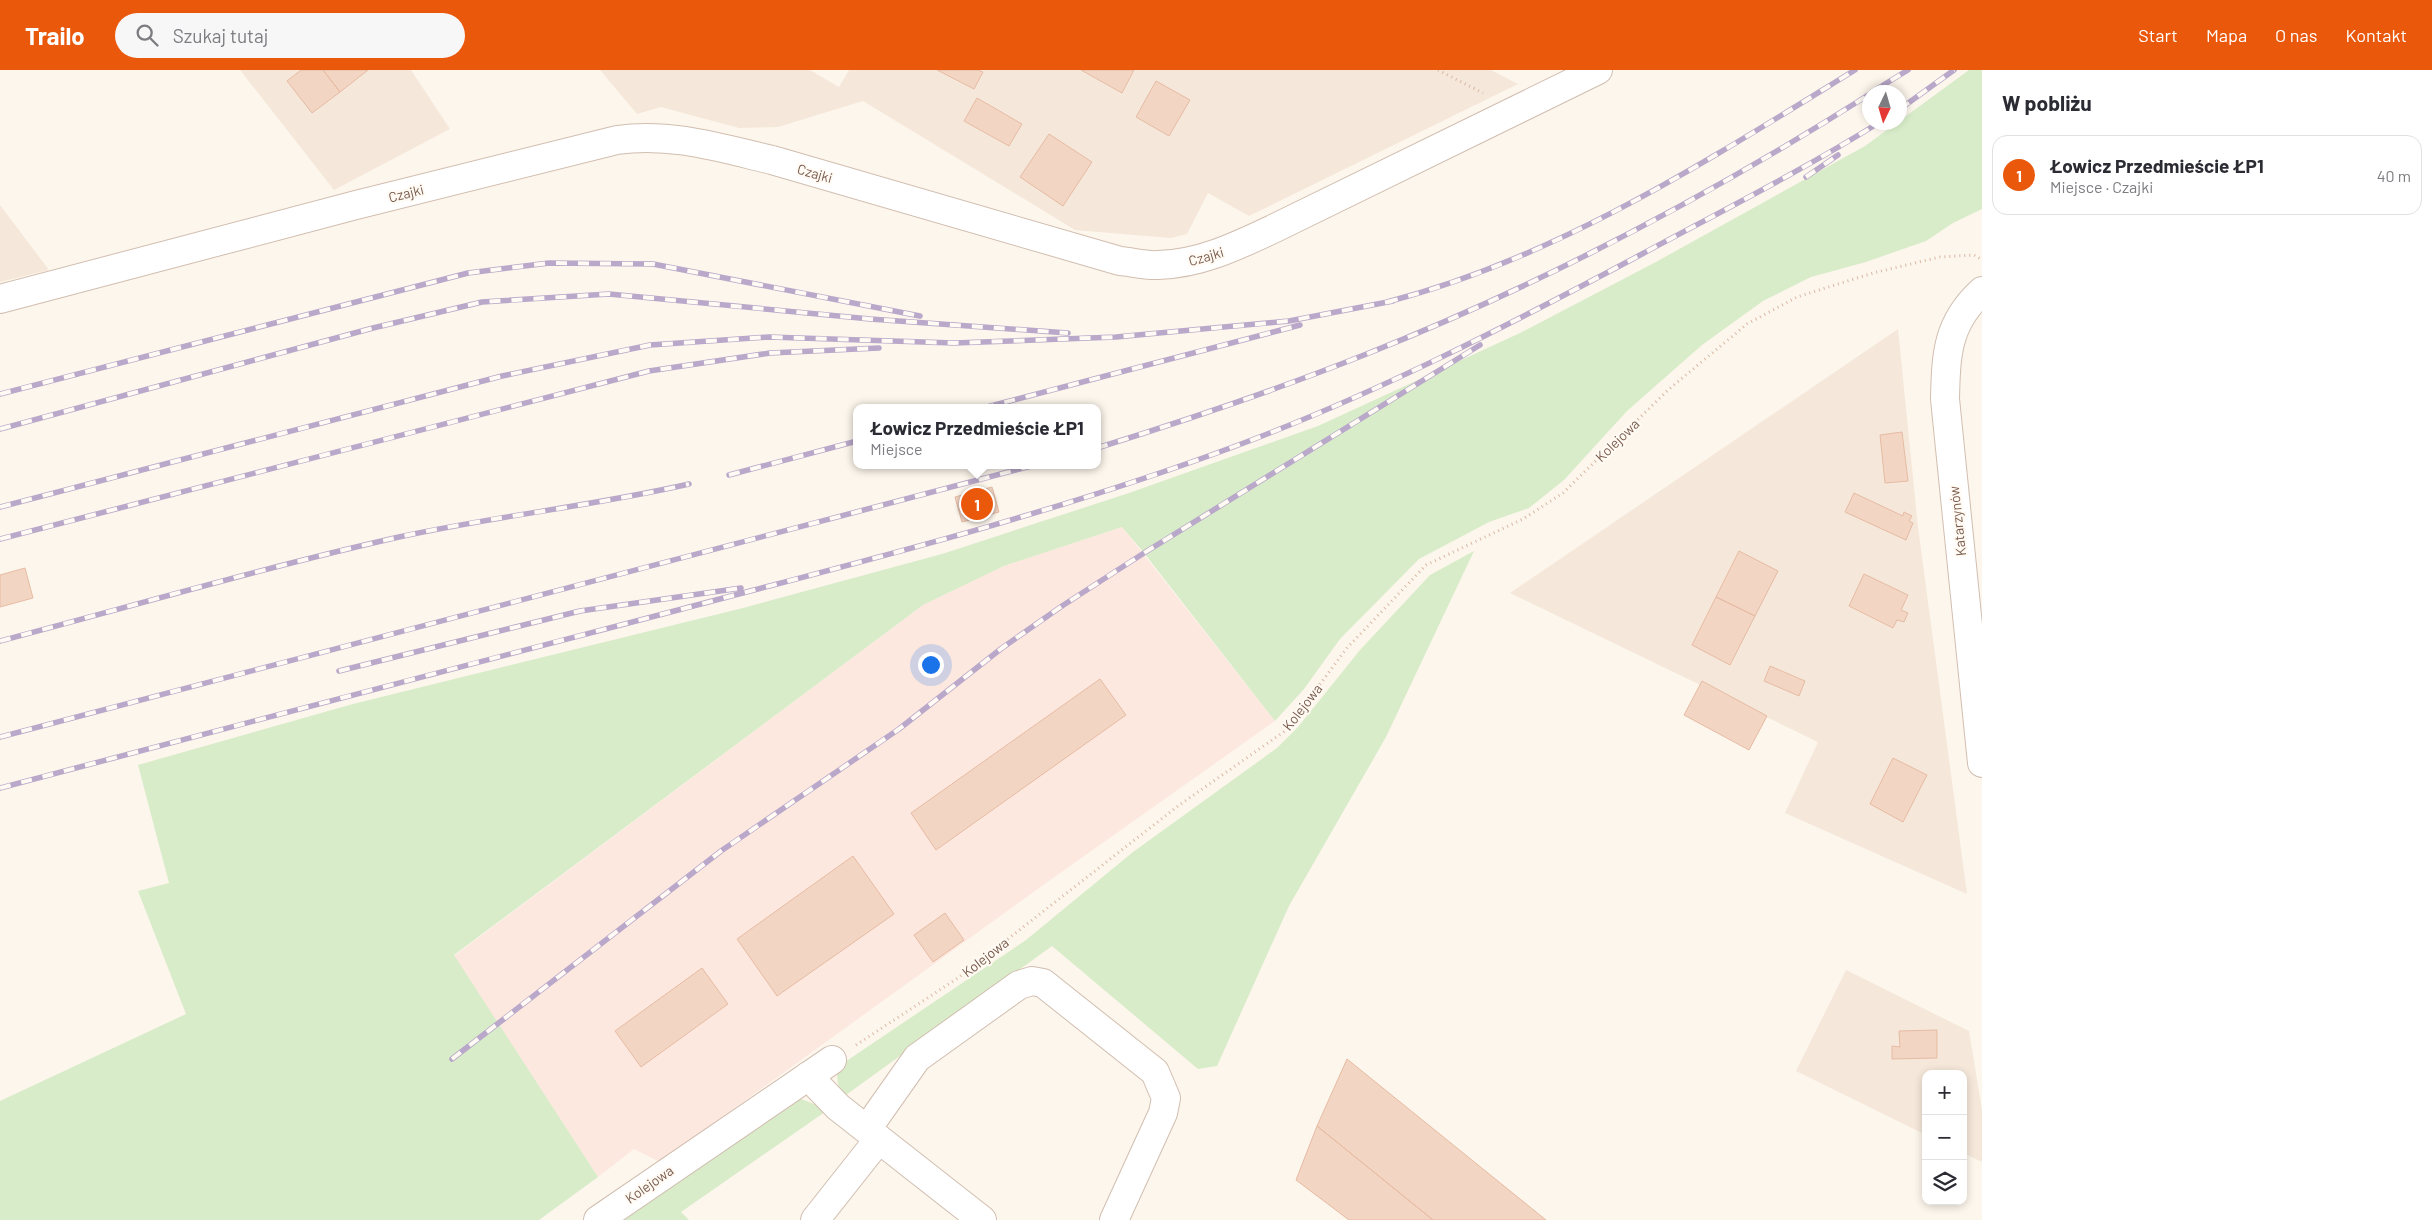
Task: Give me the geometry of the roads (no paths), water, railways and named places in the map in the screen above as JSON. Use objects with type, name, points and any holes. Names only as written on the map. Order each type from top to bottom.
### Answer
[{"type":"street","name":"Czajki","points":[[0,299],[356,205],[617,140],[639,137],[663,137],[706,144],[772,160],[1120,261],[1157,266],[1196,261],[1232,249],[1598,70]]},
{"type":"street","name":"Katarzynów","points":[[1982,291],[1958,318],[1951,334],[1946,359],[1945,399],[1982,763]]},
{"type":"street","points":[[815,1220],[873,1134],[917,1058],[1019,985],[1032,981],[1042,983],[1155,1072],[1166,1098],[1163,1113],[1114,1220]]},
{"type":"street","name":"Kolejowa","points":[[598,1220],[832,1060]]},
{"type":"street","points":[[808,1076],[838,1107],[982,1220]]},
{"type":"railway","points":[[1387,302],[1450,283],[1511,260],[1571,233],[1687,172],[1855,70]]},
{"type":"railway","points":[[1883,85],[1908,70]]},
{"type":"railway","points":[[1907,104],[1954,70]]},
{"type":"railway","points":[[1101,447],[1298,380],[1430,328],[1495,299],[1623,237],[1686,203],[1862,99]]},
{"type":"railway","points":[[0,788],[890,554],[1028,515],[1165,471],[1286,427],[1440,358],[1542,307],[1732,206],[1822,157],[1867,130]]},
{"type":"railway","points":[[1806,177],[1838,155]]},
{"type":"railway","points":[[0,394],[468,273],[549,263],[653,264],[920,316]]},
{"type":"railway","points":[[0,429],[373,328],[482,302],[609,294],[870,319],[1068,333]]},
{"type":"railway","points":[[0,507],[502,376],[650,345],[769,337],[954,343],[1116,337],[1289,321],[1393,301]]},
{"type":"railway","points":[[998,404],[1300,325]]},
{"type":"railway","points":[[452,1059],[721,851],[899,729],[1002,648],[1062,606],[1144,553],[1480,345]]},
{"type":"railway","points":[[0,539],[649,371],[770,353],[879,348]]},
{"type":"railway","points":[[729,475],[853,442]]},
{"type":"railway","points":[[0,737],[1020,469]]},
{"type":"railway","points":[[0,641],[249,574],[399,537],[617,499],[689,484]]},
{"type":"railway","points":[[339,671],[580,611],[741,588]]},
{"type":"place","name":"Łowicz Przedmieście ŁP1","points":[[977,504]]}]
